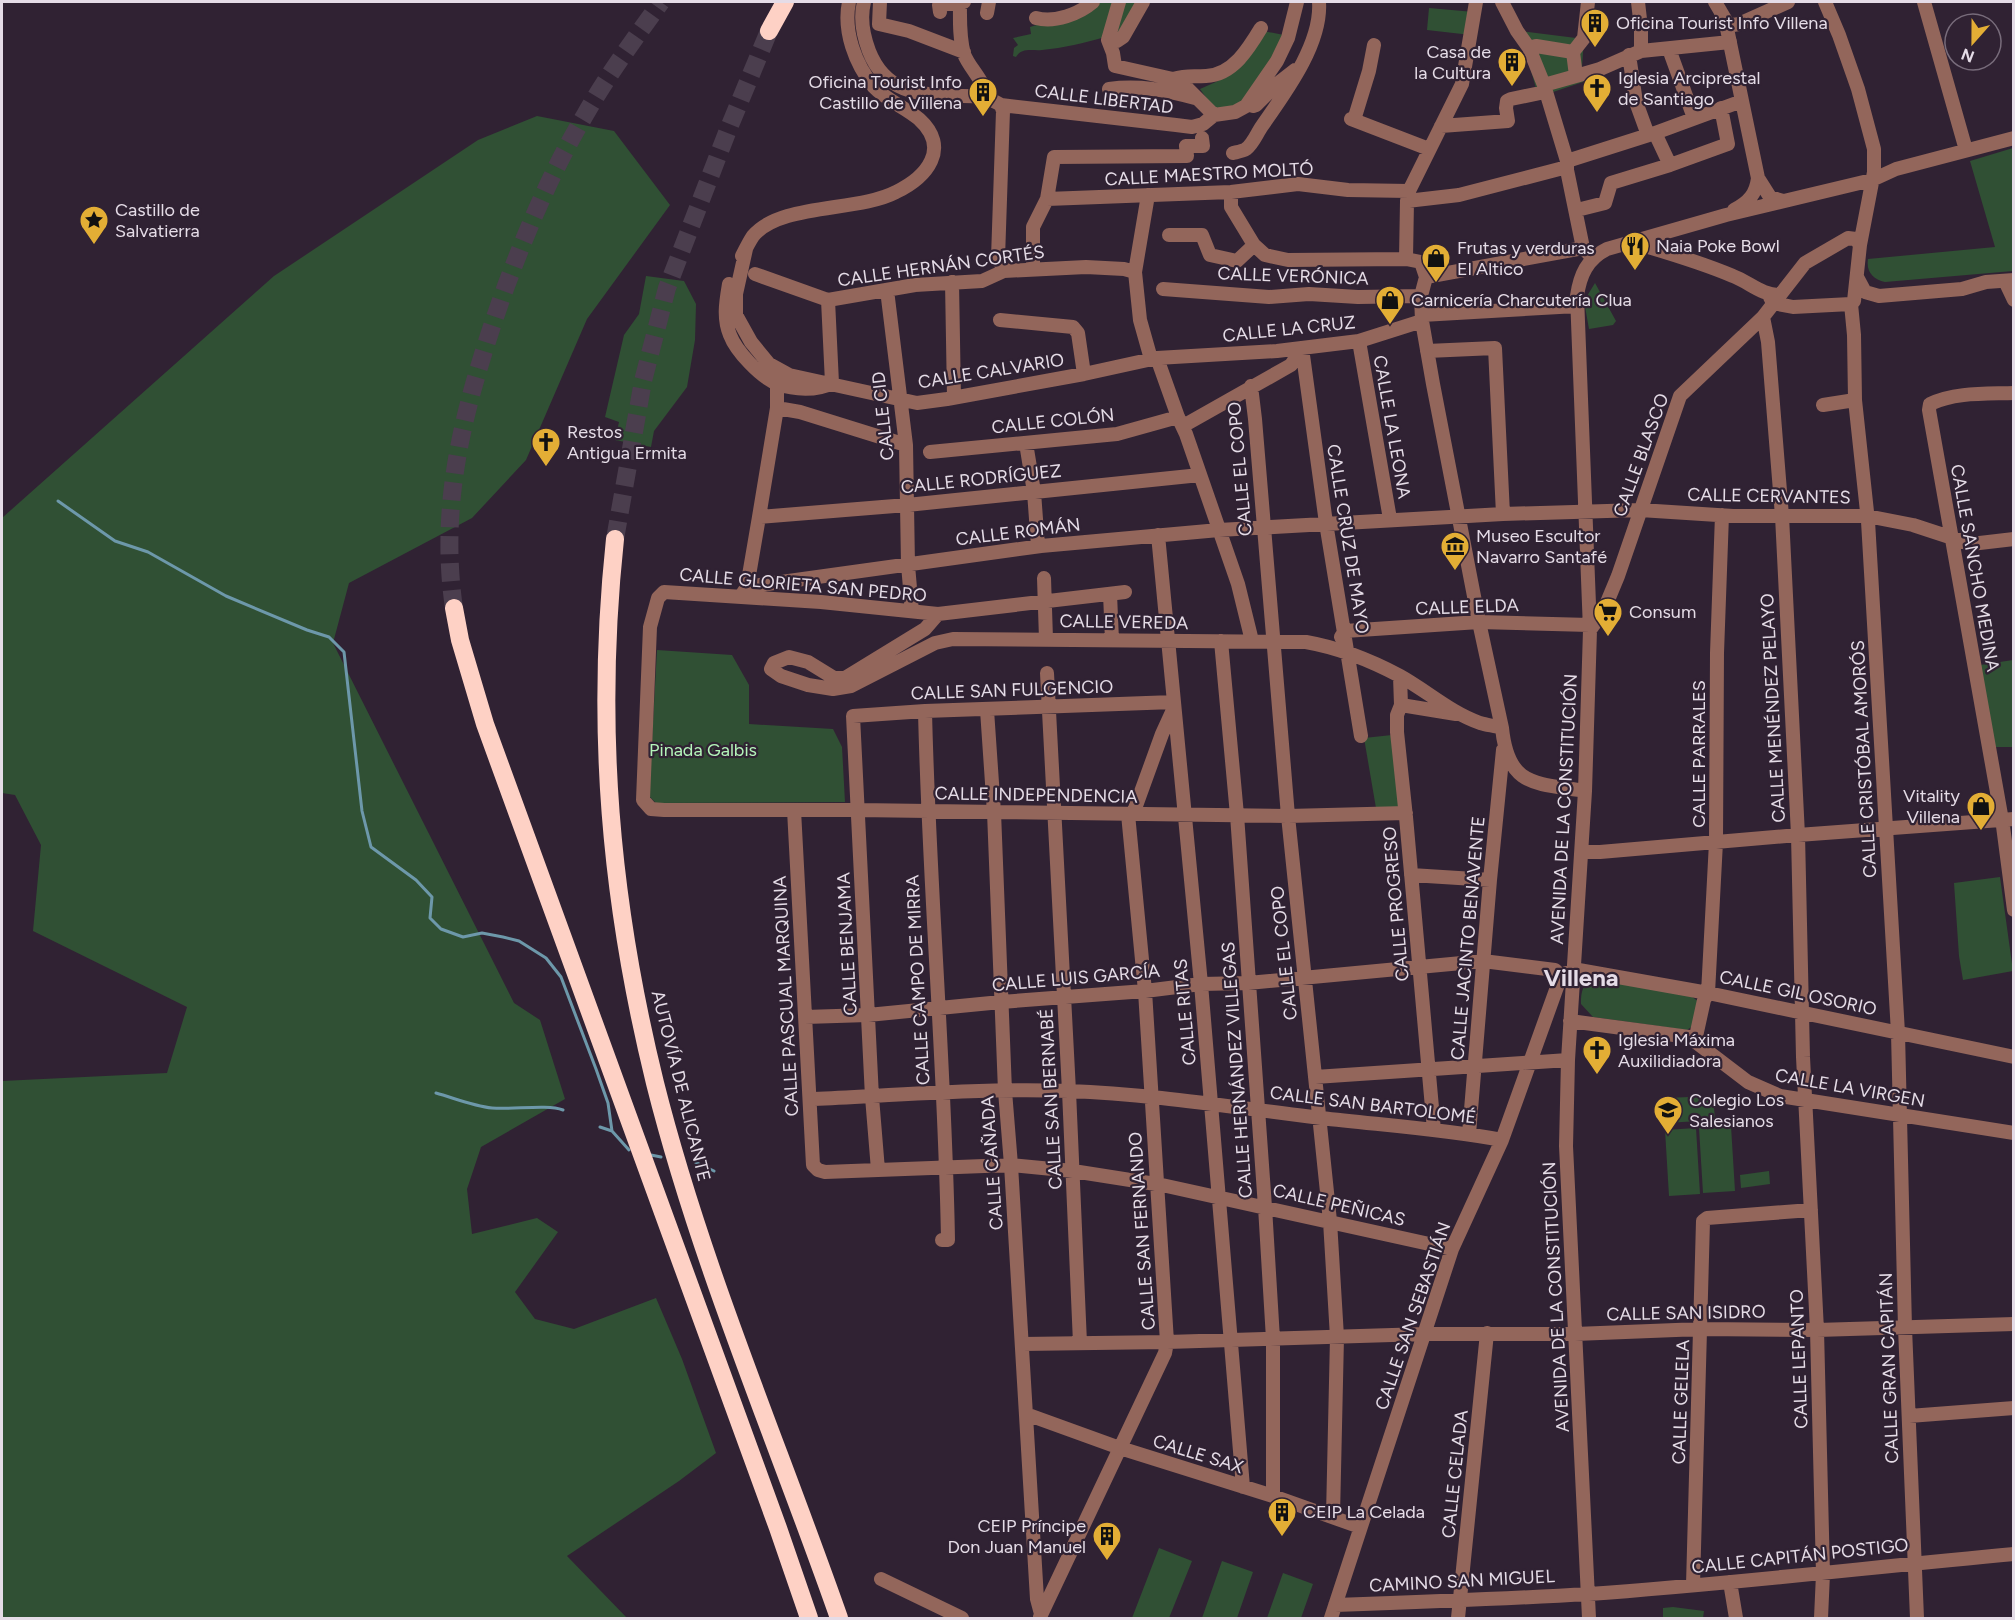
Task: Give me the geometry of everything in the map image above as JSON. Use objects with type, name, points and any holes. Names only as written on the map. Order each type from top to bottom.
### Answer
[{"type":"highway","points":[[769,31],[785,2]]},
{"type":"highway","name":"AUTOVÍA DE ALICANTE","points":[[615,539],[609,593],[606,658],[605,720],[608,795],[622,919],[636,997],[655,1084],[683,1183],[723,1302],[839,1618]]},
{"type":"highway","points":[[454,608],[460,640],[485,724],[809,1618]]},
{"type":"street","points":[[744,592],[762,517],[777,408],[777,384],[757,370],[730,335],[724,312],[731,275],[753,237],[766,225],[786,217],[871,201],[893,194],[925,173],[939,142],[918,118],[876,89],[863,73],[846,19],[849,2]]},
{"type":"street","points":[[864,2],[862,11],[864,37],[873,62],[886,79],[906,91],[970,103],[985,96]]},
{"type":"street","points":[[880,2],[879,24],[909,31],[964,52]]},
{"type":"street","points":[[960,2],[960,40],[967,63],[986,89],[985,96]]},
{"type":"street","points":[[940,12],[939,5],[964,2]]},
{"type":"street","points":[[1036,18],[1046,20],[1060,17],[1083,10],[1093,2]]},
{"type":"street","points":[[1033,269],[1033,227],[1047,199],[1054,158],[1186,156],[1186,146],[1203,146],[1206,126],[1197,98],[1179,82],[1115,66],[1108,40],[1119,2]]},
{"type":"street","points":[[1108,40],[1117,41],[1122,37],[1143,2]]},
{"type":"street","points":[[1240,109],[1277,61],[1288,38],[1297,2]]},
{"type":"street","points":[[1233,153],[1246,150],[1301,65],[1320,13],[1319,2]]},
{"type":"street","points":[[1502,2],[1517,32],[1529,48],[1545,88],[1567,164],[1576,210],[1588,253]]},
{"type":"street","points":[[1576,76],[1573,52],[1584,38],[1588,2]]},
{"type":"street","points":[[1638,2],[1641,28],[1635,53],[1636,102],[1651,134],[1670,165]]},
{"type":"street","points":[[1715,2],[1727,26],[1758,178],[1757,187],[1750,199],[1726,215]]},
{"type":"street","points":[[1727,26],[1739,24],[1788,2]]},
{"type":"street","name":"CALLE CRISTÓBAL AMORÓS","points":[[1825,2],[1858,89],[1874,149],[1854,301],[1851,304],[1855,400],[1867,516],[1887,828],[1900,1116]]},
{"type":"street","points":[[1924,2],[1966,150]]},
{"type":"street","points":[[1406,259],[1408,196],[1462,84],[1475,7]]},
{"type":"street","points":[[1179,82],[1191,75],[1218,74],[1234,64],[1245,53],[1261,28]]},
{"type":"street","points":[[1442,126],[1508,121],[1507,101],[1600,69],[1635,53],[1730,42]]},
{"type":"street","points":[[1374,45],[1369,71],[1353,119],[1429,150]]},
{"type":"street","points":[[1529,48],[1536,46],[1573,52]]},
{"type":"street","points":[[1669,49],[1694,118]]},
{"type":"street","points":[[1240,109],[1256,105],[1276,84],[1301,65]]},
{"type":"street","points":[[1109,89],[1129,86],[1150,87],[1197,98]]},
{"type":"street","points":[[985,96],[1002,108],[998,258],[1004,271]]},
{"type":"street","name":"CALLE MAESTRO MOLTÓ","points":[[1047,199],[1231,192],[1298,184],[1408,196],[1459,195],[1567,164],[1742,101]]},
{"type":"street","name":"CALLE LIBERTAD","points":[[1002,108],[1192,127],[1206,126],[1240,109]]},
{"type":"street","points":[[1576,210],[1605,203],[1611,183],[1728,144],[1721,108]]},
{"type":"street","points":[[1425,274],[1588,253],[1726,215],[1857,183],[1870,189],[1896,169],[2013,138]]},
{"type":"street","points":[[1758,178],[1770,196],[1783,201]]},
{"type":"street","points":[[1231,192],[1232,207],[1254,245],[1265,255],[1288,260],[1418,260],[1425,274],[1421,296],[1427,351],[1504,745],[1513,768],[1527,779],[1539,784],[1585,791]]},
{"type":"street","points":[[1148,195],[1135,272],[1140,320],[1200,475],[1238,584],[1252,641]]},
{"type":"street","points":[[1665,252],[1673,245],[1673,230]]},
{"type":"street","points":[[1168,235],[1202,235],[1210,255],[1238,261],[1254,245]]},
{"type":"street","name":"CALLE BLASCO","points":[[1590,627],[1603,612],[1678,399],[1764,317],[1773,297],[1805,263],[1846,238],[1856,239],[1860,245]]},
{"type":"street","points":[[1631,242],[1734,276],[1793,307],[1851,304]]},
{"type":"street","name":"CALLE CALVARIO","points":[[746,249],[736,294],[736,315],[751,342],[769,364],[789,375],[917,402],[954,398],[1154,359]]},
{"type":"street","name":"AVENIDA DE LA CONSTITUCIÓN","points":[[1588,253],[1578,286],[1577,306],[1590,627],[1585,791],[1570,1021],[1566,1146],[1589,1618]]},
{"type":"street","name":"CALLE HERNÁN CORTÉS","points":[[755,274],[828,300],[887,290],[952,282],[982,281],[1004,271],[1103,268],[1135,272]]},
{"type":"street","points":[[1857,277],[1865,292],[1880,296],[1962,289],[1986,282],[2009,281],[2013,300]]},
{"type":"street","points":[[952,282],[954,398]]},
{"type":"street","name":"CALLE VERÓNICA","points":[[1163,289],[1269,297],[1309,294],[1358,297],[1421,296]]},
{"type":"street","name":"CALLE CID","points":[[887,290],[906,445],[908,565],[912,611]]},
{"type":"street","points":[[828,300],[832,383]]},
{"type":"street","name":"CALLE LA CRUZ","points":[[1154,359],[1302,348],[1359,341],[1422,318],[1577,306]]},
{"type":"street","name":"CALLE MENÉNDEZ PELAYO","points":[[1764,317],[1782,516],[1798,835],[1805,1099]]},
{"type":"street","points":[[1000,320],[1073,327],[1078,333],[1084,374]]},
{"type":"street","name":"CALLE LA LEONA","points":[[1359,341],[1390,519]]},
{"type":"street","name":"CALLE COLÓN","points":[[930,452],[1117,434],[1180,422],[1291,365],[1302,348]]},
{"type":"street","name":"CALLE CRUZ DE MAYO","points":[[1302,348],[1326,523],[1361,736]]},
{"type":"street","points":[[1427,351],[1495,348],[1503,514]]},
{"type":"street","name":"CALLE CALVARIO","points":[[777,384],[813,390],[821,389],[832,383]]},
{"type":"street","name":"CALLE EL COPO","points":[[1251,386],[1288,816],[1330,1221],[1337,1337],[1333,1516]]},
{"type":"street","name":"CALLE SANCHO MEDINA","points":[[2013,393],[1966,395],[1939,399],[1929,404],[1951,536],[2008,820],[2013,910]]},
{"type":"street","points":[[1823,405],[1855,400]]},
{"type":"street","points":[[777,408],[800,412],[906,445]]},
{"type":"street","points":[[1026,443],[1034,492],[1038,546]]},
{"type":"street","name":"CALLE RODRÍGUEZ","points":[[762,517],[907,505],[1200,475]]},
{"type":"street","name":"CALLE CERVANTES","points":[[1390,519],[1640,510],[1722,515],[1867,516],[1913,525],[1977,545],[2013,539]]},
{"type":"street","name":"CALLE PARRALES","points":[[1695,1041],[1704,1000],[1708,993],[1716,842],[1717,653],[1722,515]]},
{"type":"street","name":"CALLE ROMÁN","points":[[744,592],[822,576],[1038,546],[1219,530],[1390,519]]},
{"type":"street","name":"CALLE RITAS","points":[[1158,535],[1201,984],[1244,1487]]},
{"type":"street","points":[[821,602],[822,576]]},
{"type":"street","points":[[1044,578],[1046,639]]},
{"type":"street","name":"CALLE GLORIETA SAN PEDRO","points":[[664,810],[651,809],[643,800],[650,627],[658,598],[664,592],[744,592],[938,614],[1125,592]]},
{"type":"street","points":[[1110,594],[1112,640]]},
{"type":"street","points":[[938,614],[941,640],[848,682],[924,629],[938,614]]},
{"type":"street","name":"CALLE ELDA","points":[[1345,630],[1479,622],[1590,627]]},
{"type":"street","name":"CALLE VEREDA","points":[[1306,642],[1337,639],[1345,630]]},
{"type":"street","name":"CALLE VEREDA","points":[[941,640],[1306,642],[1332,646],[1400,676],[1463,715]]},
{"type":"street","name":"CALLE HERNÁNDEZ VILLEGAS","points":[[1221,641],[1237,815],[1265,1207],[1273,1339],[1273,1496]]},
{"type":"street","name":"CALLE SAN BERNABÉ","points":[[1047,673],[1080,1343]]},
{"type":"street","name":"CALLE PROGRESO","points":[[1400,676],[1401,705],[1397,716],[1397,732],[1434,1130]]},
{"type":"street","points":[[1401,705],[1463,715],[1480,723],[1502,728]]},
{"type":"street","name":"CALLE SAN FULGENCIO","points":[[853,716],[925,711],[1174,706]]},
{"type":"street","name":"CALLE SAN FERNANDO","points":[[1040,1616],[1165,1353],[1167,1342],[1145,991],[1131,814],[1174,706]]},
{"type":"street","name":"CALLE CAÑADA","points":[[987,710],[994,812],[1005,1091],[1037,1599],[1040,1616]]},
{"type":"street","name":"CALLE CAMPO DE MIRRA","points":[[925,711],[927,811],[947,1166],[948,1240],[942,1240]]},
{"type":"street","name":"CALLE BENJAMA","points":[[853,716],[872,1097],[878,1170]]},
{"type":"street","name":"CALLE JACINTO BENAVENTE","points":[[1469,1134],[1490,880],[1504,745]]},
{"type":"street","name":"CALLE INDEPENDENCIA","points":[[664,810],[858,810],[1288,816],[1406,813]]},
{"type":"street","name":"CALLE PASCUAL MARQUINA","points":[[794,810],[813,1165],[825,1172]]},
{"type":"street","points":[[1581,852],[2008,820]]},
{"type":"street","points":[[1411,875],[1490,880]]},
{"type":"street","name":"CALLE LUIS GARCÍA","points":[[805,1017],[868,1015],[1483,961],[1555,970],[1561,976]]},
{"type":"street","points":[[1561,976],[1573,969]]},
{"type":"street","name":"CALLE GIL OSORIO","points":[[1573,969],[1708,993],[2013,1057]]},
{"type":"street","name":"CALLE SAN SEBASTIÁN","points":[[1333,1612],[1452,1250],[1502,1140],[1561,976]]},
{"type":"street","points":[[1570,1021],[1681,1035],[1695,1041]]},
{"type":"street","name":"CALLE LA VIRGEN","points":[[1695,1041],[1755,1086],[1780,1096],[2013,1133]]},
{"type":"street","points":[[1316,1077],[1568,1060]]},
{"type":"street","name":"CALLE SAN BARTOLOMÉ","points":[[810,1102],[814,1099],[1005,1091],[1069,1092],[1211,1103],[1502,1140]]},
{"type":"street","name":"CALLE LEPANTO","points":[[1805,1099],[1817,1330],[1823,1574],[1821,1618]]},
{"type":"street","name":"CALLE GRAN CAPITÁN","points":[[1900,1116],[1905,1328],[1917,1618]]},
{"type":"street","name":"CALLE PEÑICAS","points":[[825,1172],[1011,1165],[1073,1171],[1157,1184],[1220,1197],[1452,1250]]},
{"type":"street","name":"CALLE GELELA","points":[[1693,1585],[1703,1221],[1707,1218],[1811,1210]]},
{"type":"street","name":"CALLE SAN ISIDRO","points":[[1022,1344],[1425,1334],[1575,1334],[1701,1329],[1817,1330],[2013,1324]]},
{"type":"street","name":"CALLE CELADA","points":[[1458,1618],[1487,1333]]},
{"type":"street","points":[[1909,1416],[2013,1408]]},
{"type":"street","name":"CALLE SAX","points":[[1026,1414],[1120,1448],[1273,1496],[1360,1527]]},
{"type":"street","name":"CALLE CAPITÁN POSTIGO","points":[[1589,1594],[1823,1574],[2013,1554]]},
{"type":"street","points":[[881,1579],[962,1618]]},
{"type":"street","points":[[1730,1582],[1736,1618]]},
{"type":"street","name":"CAMINO SAN MIGUEL","points":[[1333,1612],[1460,1600],[1589,1594]]},
{"type":"green space","points":[[1100,2],[1116,2],[1105,37],[1058,48],[1024,51],[1016,57],[1013,56],[1014,48],[1018,45],[1013,38],[1031,34],[1030,27],[1098,6]]},
{"type":"green space","points":[[1125,2],[1139,2],[1115,38]]},
{"type":"green space","points":[[1429,8],[1474,12],[1471,35],[1427,30]]},
{"type":"green space","points":[[1263,31],[1284,35],[1274,59],[1241,104],[1222,111],[1212,106],[1200,89],[1218,81]]},
{"type":"green space","points":[[1520,31],[1584,39],[1582,67],[1586,81],[1550,93],[1537,92]]},
{"type":"green space","points":[[537,116],[614,131],[670,205],[587,319],[526,460],[472,518],[349,583],[333,643],[514,1003],[540,1020],[565,1099],[481,1147],[467,1189],[472,1234],[537,1218],[558,1232],[515,1292],[535,1319],[574,1329],[656,1298],[682,1359],[716,1453],[679,1481],[567,1556],[627,1618],[2,1618],[2,1081],[167,1073],[187,1007],[33,931],[41,845],[15,795],[2,793],[2,518],[274,276],[478,140]]},
{"type":"green space","points":[[2013,148],[2013,271],[1885,282],[1871,274],[1868,259],[1995,247],[1970,161]]},
{"type":"green space","points":[[646,276],[684,281],[696,304],[695,340],[687,387],[654,431],[651,447],[615,440],[619,422],[605,417],[624,335],[639,314]]},
{"type":"green space","points":[[1595,283],[1616,321],[1613,325],[1589,329],[1584,301]]},
{"type":"green space","name":"Pinada Galbis","points":[[657,650],[732,655],[749,685],[749,724],[833,729],[842,747],[845,802],[656,803],[649,796]]},
{"type":"green space","points":[[2013,660],[2013,747],[1995,747],[1980,665]]},
{"type":"green space","points":[[1392,735],[1401,810],[1376,808],[1364,738]]},
{"type":"green space","points":[[2000,877],[2013,971],[1963,980],[1954,883]]},
{"type":"green space","points":[[1595,976],[1691,996],[1699,1002],[1697,1023],[1687,1030],[1593,1017],[1581,1004],[1581,999],[1585,985]]},
{"type":"green space","points":[[1713,1096],[1715,1120],[1666,1123],[1666,1098]]},
{"type":"green space","points":[[1731,1126],[1735,1191],[1703,1193],[1699,1128]]},
{"type":"green space","points":[[1696,1128],[1700,1194],[1669,1196],[1665,1130]]},
{"type":"green space","points":[[1769,1171],[1770,1184],[1741,1188],[1740,1175]]},
{"type":"green space","points":[[1159,1548],[1192,1561],[1169,1618],[1132,1618]]},
{"type":"green space","points":[[1222,1561],[1253,1572],[1237,1618],[1202,1618]]},
{"type":"green space","points":[[1283,1573],[1313,1584],[1301,1618],[1267,1618]]},
{"type":"green space","points":[[1663,1608],[1704,1611],[1703,1618],[1663,1618]]},
{"type":"waterway","points":[[58,501],[115,541],[148,552],[226,596],[329,637],[344,652],[362,811],[371,847],[416,880],[432,897],[430,918],[441,929],[463,937],[482,933],[519,941],[546,958],[561,977],[608,1103],[612,1131]]},
{"type":"waterway","points":[[436,1093],[492,1108],[548,1107],[563,1110]]},
{"type":"waterway","points":[[600,1127],[612,1131],[629,1150]]},
{"type":"waterway","points":[[651,1155],[661,1157]]},
{"type":"waterway","points":[[695,1162],[714,1171]]},
{"type":"tunnel","points":[[454,608],[450,568],[453,489],[458,450],[489,335],[520,250],[561,159],[594,100],[661,2]]},
{"type":"tunnel","points":[[615,539],[643,381],[667,288],[769,31]]},
{"type":"place","name":"Oficina Tourist Info Villena","points":[[1595,48]]},
{"type":"place","name":"Casa de la Cultura","points":[[1512,88]]},
{"type":"place","name":"Iglesia Arciprestal de Santiago","points":[[1597,114]]},
{"type":"place","name":"Oficina Tourist Info Castillo de Villena","points":[[983,118]]},
{"type":"place","name":"Castillo de Salvatierra","points":[[94,246]]},
{"type":"place","name":"Naia Poke Bowl","points":[[1635,272]]},
{"type":"place","name":"Frutas y verduras El Altico","points":[[1436,284]]},
{"type":"place","name":"Carnicería Charcutería Clua","points":[[1390,326]]},
{"type":"place","name":"Restos Antigua Ermita","points":[[546,468]]},
{"type":"place","name":"Museo Escultor Navarro Santafé","points":[[1455,572]]},
{"type":"place","name":"Consum","points":[[1608,638]]},
{"type":"place","name":"Vitality Villena","points":[[1981,832]]},
{"type":"place","name":"Iglesia Máxima Auxilidiadora","points":[[1597,1076]]},
{"type":"place","name":"Colegio Los Salesianos","points":[[1668,1136]]},
{"type":"place","name":"CEIP La Celada","points":[[1282,1538]]},
{"type":"place","name":"CEIP Príncipe Don Juan Manuel","points":[[1107,1562]]},
{"type":"district","name":"Villena","points":[[1581,978]]}]
